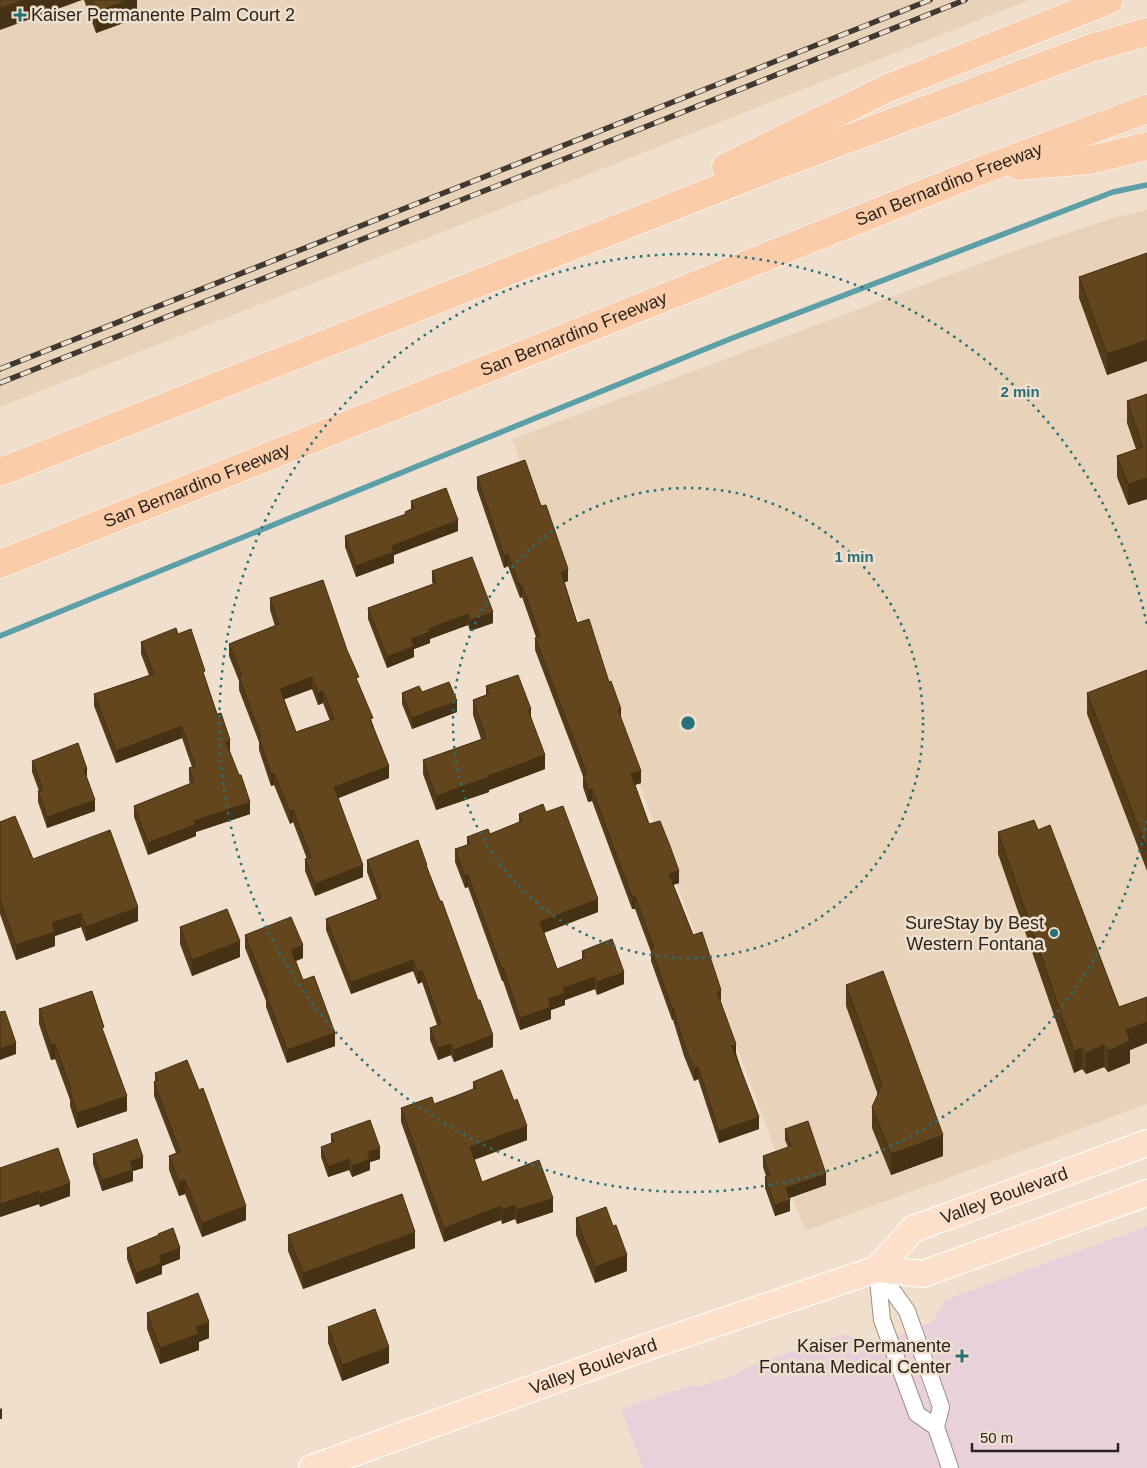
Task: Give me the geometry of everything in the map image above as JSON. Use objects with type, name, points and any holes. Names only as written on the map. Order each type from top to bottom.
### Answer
[{"type":"highway","points":[[536,260],[888,88],[1110,0]]},
{"type":"highway","points":[[0,472],[773,167],[1091,48],[1147,32]]},
{"type":"highway","name":"San Bernardino Freeway","points":[[0,564],[985,169],[1147,109]]},
{"type":"highway","points":[[985,169],[1090,160],[1147,146]]},
{"type":"main road","name":"Valley Boulevard","points":[[877,1270],[913,1229],[1147,1143]]},
{"type":"main road","name":"Valley Boulevard","points":[[312,1468],[641,1349],[877,1270],[923,1274],[1147,1194]]},
{"type":"street","points":[[877,1270],[882,1320],[917,1414],[936,1427]]},
{"type":"street","points":[[877,1270],[907,1311],[941,1407],[936,1427],[950,1468]]},
{"type":"shaded area","points":[[0,0],[1029,0],[0,407]]},
{"type":"shaded area","points":[[1147,210],[1147,1104],[805,1231],[512,439],[1000,256],[1116,217]]},
{"type":"shaded area","name":"Kaiser Permanente Fontana Medical Center","points":[[1147,1226],[1147,1468],[643,1468],[621,1409],[692,1385],[699,1387],[740,1373],[746,1367],[845,1334],[871,1346],[933,1322],[945,1300]]},
{"type":"building","points":[[0,0],[23,0],[0,8]]},
{"type":"building","points":[[92,0],[128,0],[96,12]]},
{"type":"building","points":[[1147,253],[1147,340],[1107,354],[1079,277]]},
{"type":"building","points":[[1147,394],[1147,478],[1128,484],[1117,456],[1143,447],[1127,401]]},
{"type":"building","points":[[525,460],[541,506],[546,505],[568,569],[561,572],[577,623],[589,619],[609,682],[611,681],[621,709],[618,710],[641,771],[631,774],[649,824],[660,821],[679,871],[669,874],[693,935],[702,932],[721,990],[717,992],[736,1044],[732,1046],[759,1117],[719,1131],[698,1067],[694,1069],[684,1044],[651,949],[654,948],[635,896],[632,897],[592,789],[588,790],[583,775],[587,774],[535,638],[540,636],[522,585],[520,586],[508,554],[504,556],[477,477]]},
{"type":"building","points":[[446,488],[458,520],[392,546],[394,552],[356,566],[345,536],[406,514],[405,512],[414,508],[411,501]]},
{"type":"building","points":[[472,557],[493,612],[470,620],[468,614],[428,629],[430,632],[411,639],[414,646],[387,657],[368,608],[436,583],[432,571]]},
{"type":"building","points":[[323,580],[347,650],[359,677],[356,678],[373,718],[370,719],[389,766],[334,787],[363,865],[315,884],[305,859],[311,857],[293,810],[290,812],[274,773],[271,774],[259,738],[261,737],[239,677],[242,676],[229,644],[279,624],[270,598]],"holes":[[[312,677],[318,693],[323,691],[334,719],[296,732],[280,689]]]},
{"type":"building","points":[[176,628],[178,634],[191,629],[217,714],[221,713],[230,740],[226,742],[239,775],[241,775],[250,802],[194,821],[196,824],[148,843],[134,806],[194,782],[189,768],[195,766],[182,726],[116,751],[94,694],[154,674],[141,642]]},
{"type":"building","points":[[1147,670],[1147,850],[1087,693]]},
{"type":"building","points":[[518,675],[531,709],[528,710],[545,755],[436,796],[423,760],[486,738],[473,700],[489,694],[486,686]]},
{"type":"building","points":[[449,682],[457,701],[412,718],[402,693],[419,686],[422,692]]},
{"type":"building","points":[[78,743],[87,769],[84,770],[95,800],[47,817],[38,791],[43,790],[32,761]]},
{"type":"building","points":[[543,804],[546,812],[563,806],[598,899],[540,922],[557,969],[585,958],[582,951],[612,939],[624,972],[597,982],[595,977],[563,988],[565,993],[548,999],[551,1007],[520,1018],[468,875],[465,876],[455,849],[470,844],[467,837],[488,829],[490,834],[522,821],[519,814]]},
{"type":"building","points":[[15,816],[33,859],[110,830],[138,907],[86,927],[81,913],[52,923],[55,932],[16,945],[0,900],[0,822]]},
{"type":"building","name":"SureStay by Best Western Fontana","points":[[1034,820],[1038,830],[1050,825],[1119,1007],[1147,997],[1147,1022],[1126,1030],[1130,1041],[1108,1051],[1104,1045],[1086,1053],[1082,1048],[1074,1051],[998,832]]},
{"type":"building","points":[[418,840],[426,865],[440,901],[442,901],[478,1000],[480,1000],[493,1035],[454,1050],[451,1044],[438,1048],[430,1028],[441,1024],[422,970],[418,972],[413,960],[351,982],[326,919],[381,898],[367,860]]},
{"type":"building","points":[[227,909],[240,941],[192,960],[180,927]]},
{"type":"building","points":[[291,917],[303,945],[291,950],[303,980],[314,976],[335,1033],[287,1050],[266,994],[268,993],[245,935]]},
{"type":"building","points":[[883,971],[943,1135],[891,1154],[872,1107],[882,1085],[846,985]]},
{"type":"building","points":[[92,991],[104,1027],[102,1028],[127,1096],[77,1113],[55,1044],[51,1045],[39,1009]]},
{"type":"building","points":[[5,1011],[16,1043],[0,1049],[0,1012]]},
{"type":"building","points":[[187,1060],[199,1090],[203,1088],[246,1206],[202,1223],[185,1180],[179,1182],[169,1156],[180,1152],[154,1082],[158,1080],[155,1073]]},
{"type":"building","points":[[502,1070],[514,1101],[517,1099],[527,1126],[470,1147],[482,1182],[539,1160],[553,1198],[517,1210],[515,1205],[502,1210],[501,1206],[444,1228],[401,1108],[432,1097],[434,1104],[453,1097],[476,1088],[473,1082]]},
{"type":"building","points":[[370,1120],[380,1148],[368,1152],[370,1159],[352,1166],[349,1159],[328,1167],[321,1147],[334,1142],[331,1134]]},
{"type":"building","points":[[808,1121],[826,1174],[786,1188],[790,1200],[775,1205],[765,1177],[770,1175],[763,1156],[791,1146],[785,1129]]},
{"type":"building","points":[[137,1139],[143,1157],[130,1161],[133,1170],[102,1180],[93,1154]]},
{"type":"building","points":[[58,1148],[70,1183],[40,1194],[39,1191],[0,1204],[0,1168]]},
{"type":"building","points":[[402,1194],[415,1232],[303,1273],[288,1235]]},
{"type":"building","points":[[606,1207],[613,1226],[616,1225],[627,1255],[595,1267],[576,1218]]},
{"type":"building","points":[[173,1228],[180,1248],[159,1256],[162,1263],[136,1273],[127,1248]]},
{"type":"building","points":[[198,1293],[209,1322],[196,1327],[199,1334],[160,1348],[147,1313]]},
{"type":"building","points":[[375,1309],[389,1347],[342,1365],[328,1327]]},
{"type":"waterway","points":[[0,636],[730,339],[1113,192],[1147,185]]},
{"type":"railway","points":[[0,369],[930,0]]},
{"type":"railway","points":[[0,383],[965,0]]},
{"type":"place","name":"Kaiser Permanente Palm Court 2","points":[[20,15]]},
{"type":"place","name":"SureStay by Best Western Fontana","points":[[1054,933]]},
{"type":"place","name":"Kaiser Permanente Fontana Medical Center","points":[[962,1356]]}]
